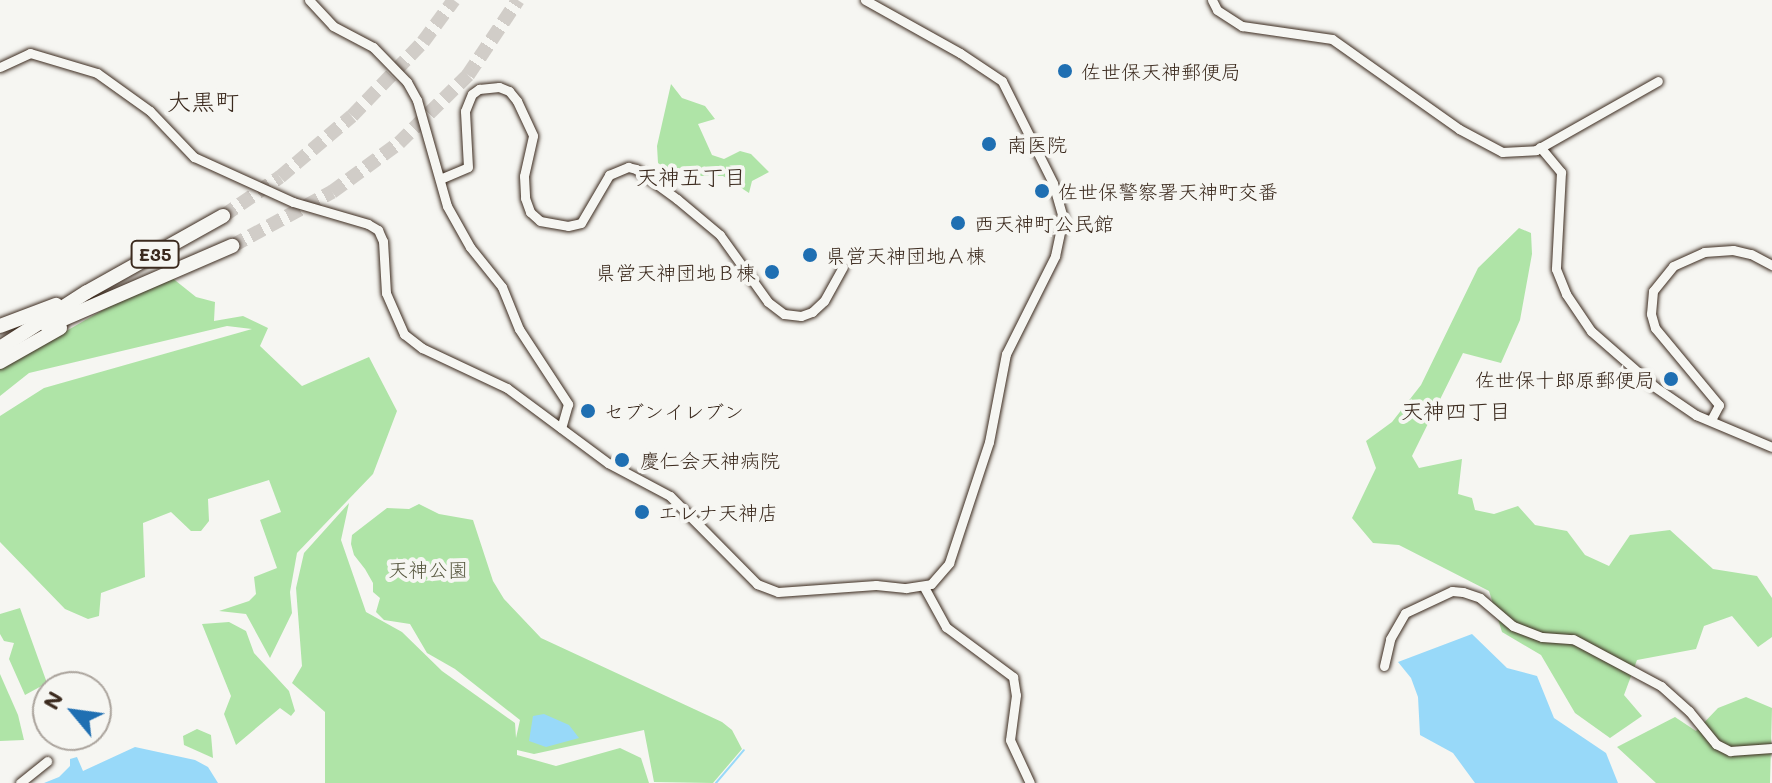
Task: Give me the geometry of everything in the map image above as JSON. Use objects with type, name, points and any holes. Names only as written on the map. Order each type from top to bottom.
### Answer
[{"type":"highway","name":"E35","points":[[0,348],[90,299],[223,216]]},
{"type":"highway","name":"E35","points":[[90,299],[232,246]]},
{"type":"highway","points":[[0,326],[90,299]]},
{"type":"highway","points":[[0,362],[90,299]]},
{"type":"street","points":[[309,0],[333,26],[373,47],[407,82],[417,100],[440,179],[462,234],[502,287],[519,329],[568,404],[561,428]]},
{"type":"street","points":[[0,67],[30,53],[97,73],[150,111],[194,157],[293,202],[368,224],[378,230],[383,241],[386,293],[404,334],[422,348],[507,388],[608,463],[670,496],[757,584],[778,592],[876,585],[924,587],[942,573],[958,540],[989,442],[1006,354],[1055,256],[1063,218],[1053,183],[1002,81],[960,53],[865,0]]},
{"type":"street","points":[[1212,0],[1217,10],[1242,26],[1332,39],[1486,145],[1513,153],[1540,147],[1658,81]]},
{"type":"street","points":[[440,179],[468,167],[465,111],[472,94],[479,89],[499,87],[509,91],[530,129],[525,198],[530,212],[540,221],[568,226],[581,223],[609,175],[628,167],[668,192],[720,235],[768,302],[784,314],[801,316],[812,312],[824,301],[843,267]]},
{"type":"street","points":[[1540,147],[1561,172],[1556,269],[1575,308],[1591,331],[1655,387],[1696,415],[1772,447]]},
{"type":"street","points":[[1711,420],[1719,405],[1655,328],[1651,314],[1653,291],[1673,266],[1704,252],[1733,250],[1751,254],[1772,265]]},
{"type":"street","points":[[924,587],[946,627],[1013,677],[1017,684],[1010,740],[1030,783]]},
{"type":"street","points":[[1384,666],[1390,639],[1405,613],[1452,591],[1463,592],[1480,598],[1513,626],[1542,637],[1573,639],[1653,681],[1674,696],[1716,744],[1730,751],[1772,748]]},
{"type":"street","points":[[20,783],[47,761]]},
{"type":"green space","points":[[671,84],[682,98],[705,106],[715,119],[698,124],[712,155],[724,159],[740,151],[751,154],[769,172],[752,181],[749,193],[723,176],[686,176],[670,183],[668,170],[658,163],[657,146]]},
{"type":"green space","points":[[1519,228],[1531,233],[1532,254],[1520,320],[1501,363],[1463,353],[1412,456],[1419,468],[1462,459],[1458,494],[1472,498],[1475,510],[1494,514],[1518,506],[1535,525],[1567,531],[1585,555],[1609,566],[1630,535],[1670,530],[1713,569],[1757,576],[1772,598],[1772,637],[1758,647],[1732,616],[1704,626],[1696,649],[1637,660],[1624,695],[1642,716],[1610,738],[1575,713],[1541,655],[1502,632],[1489,591],[1399,545],[1373,543],[1352,518],[1376,468],[1366,441],[1392,422],[1421,385],[1478,268]]},
{"type":"green space","points":[[171,277],[196,297],[215,302],[214,321],[243,316],[268,328],[260,346],[302,386],[369,357],[397,411],[373,474],[297,553],[290,592],[292,613],[270,658],[246,614],[219,611],[249,601],[256,594],[254,577],[277,568],[260,520],[281,512],[269,480],[208,499],[209,521],[201,531],[191,531],[171,512],[143,523],[145,577],[101,593],[99,616],[88,619],[65,609],[0,542],[0,416],[44,388],[252,329],[227,326],[29,373],[0,396],[0,369],[122,299]]},
{"type":"green space","name":"天神公園","points":[[349,503],[341,540],[366,612],[402,632],[442,671],[515,723],[516,738],[520,720],[455,669],[427,653],[410,624],[384,620],[376,612],[380,598],[373,592],[373,583],[354,555],[351,544],[352,535],[387,508],[409,509],[419,504],[439,514],[473,520],[493,581],[504,599],[541,638],[722,722],[732,730],[742,749],[713,783],[654,782],[644,730],[534,754],[517,750],[517,755],[556,766],[620,748],[641,758],[649,783],[325,783],[325,712],[292,683],[302,666],[296,588],[304,553]]},
{"type":"green space","points":[[20,608],[43,671],[32,671],[32,691],[25,695],[9,659],[14,643],[4,641],[0,634],[0,614]]},
{"type":"green space","points":[[229,622],[246,631],[254,653],[289,691],[295,711],[291,716],[280,708],[236,745],[224,714],[231,696],[202,624]]},
{"type":"green space","points":[[0,674],[18,715],[24,740],[0,741]]},
{"type":"green space","points":[[1746,697],[1772,708],[1770,783],[1656,783],[1617,747],[1675,717],[1696,731],[1718,708]]},
{"type":"green space","points":[[197,729],[211,735],[213,758],[184,745],[183,736]]},
{"type":"water","points":[[1472,634],[1507,668],[1537,676],[1554,718],[1606,753],[1618,783],[1475,783],[1453,753],[1420,735],[1418,697],[1411,678],[1398,662]]},
{"type":"water","points":[[544,714],[569,725],[579,738],[546,747],[529,741],[533,716]]},
{"type":"water","points":[[135,747],[195,760],[208,767],[218,783],[44,783],[59,777],[70,766],[70,759],[77,757],[83,771]]},
{"type":"waterway","points":[[716,783],[744,750]]},
{"type":"tunnel","points":[[223,216],[280,177],[352,116],[423,42],[454,0]]},
{"type":"tunnel","points":[[232,246],[332,192],[399,143],[468,75],[518,0]]},
{"type":"place","name":"佐世保天神郵便局","points":[[1065,71]]},
{"type":"place","name":"南医院","points":[[989,144]]},
{"type":"place","name":"佐世保警察署天神町交番","points":[[1042,191]]},
{"type":"place","name":"西天神町公民館","points":[[958,223]]},
{"type":"place","name":"県営天神団地Ａ棟","points":[[810,255]]},
{"type":"place","name":"県営天神団地Ｂ棟","points":[[772,272]]},
{"type":"place","name":"佐世保十郎原郵便局","points":[[1671,379]]},
{"type":"place","name":"セブンイレブン","points":[[588,411]]},
{"type":"place","name":"慶仁会天神病院","points":[[622,460]]},
{"type":"place","name":"エレナ天神店","points":[[642,512]]},
{"type":"district","name":"大黒町","points":[[203,101]]},
{"type":"district","name":"天神五丁目","points":[[691,177]]},
{"type":"district","name":"天神四丁目","points":[[1456,411]]}]
